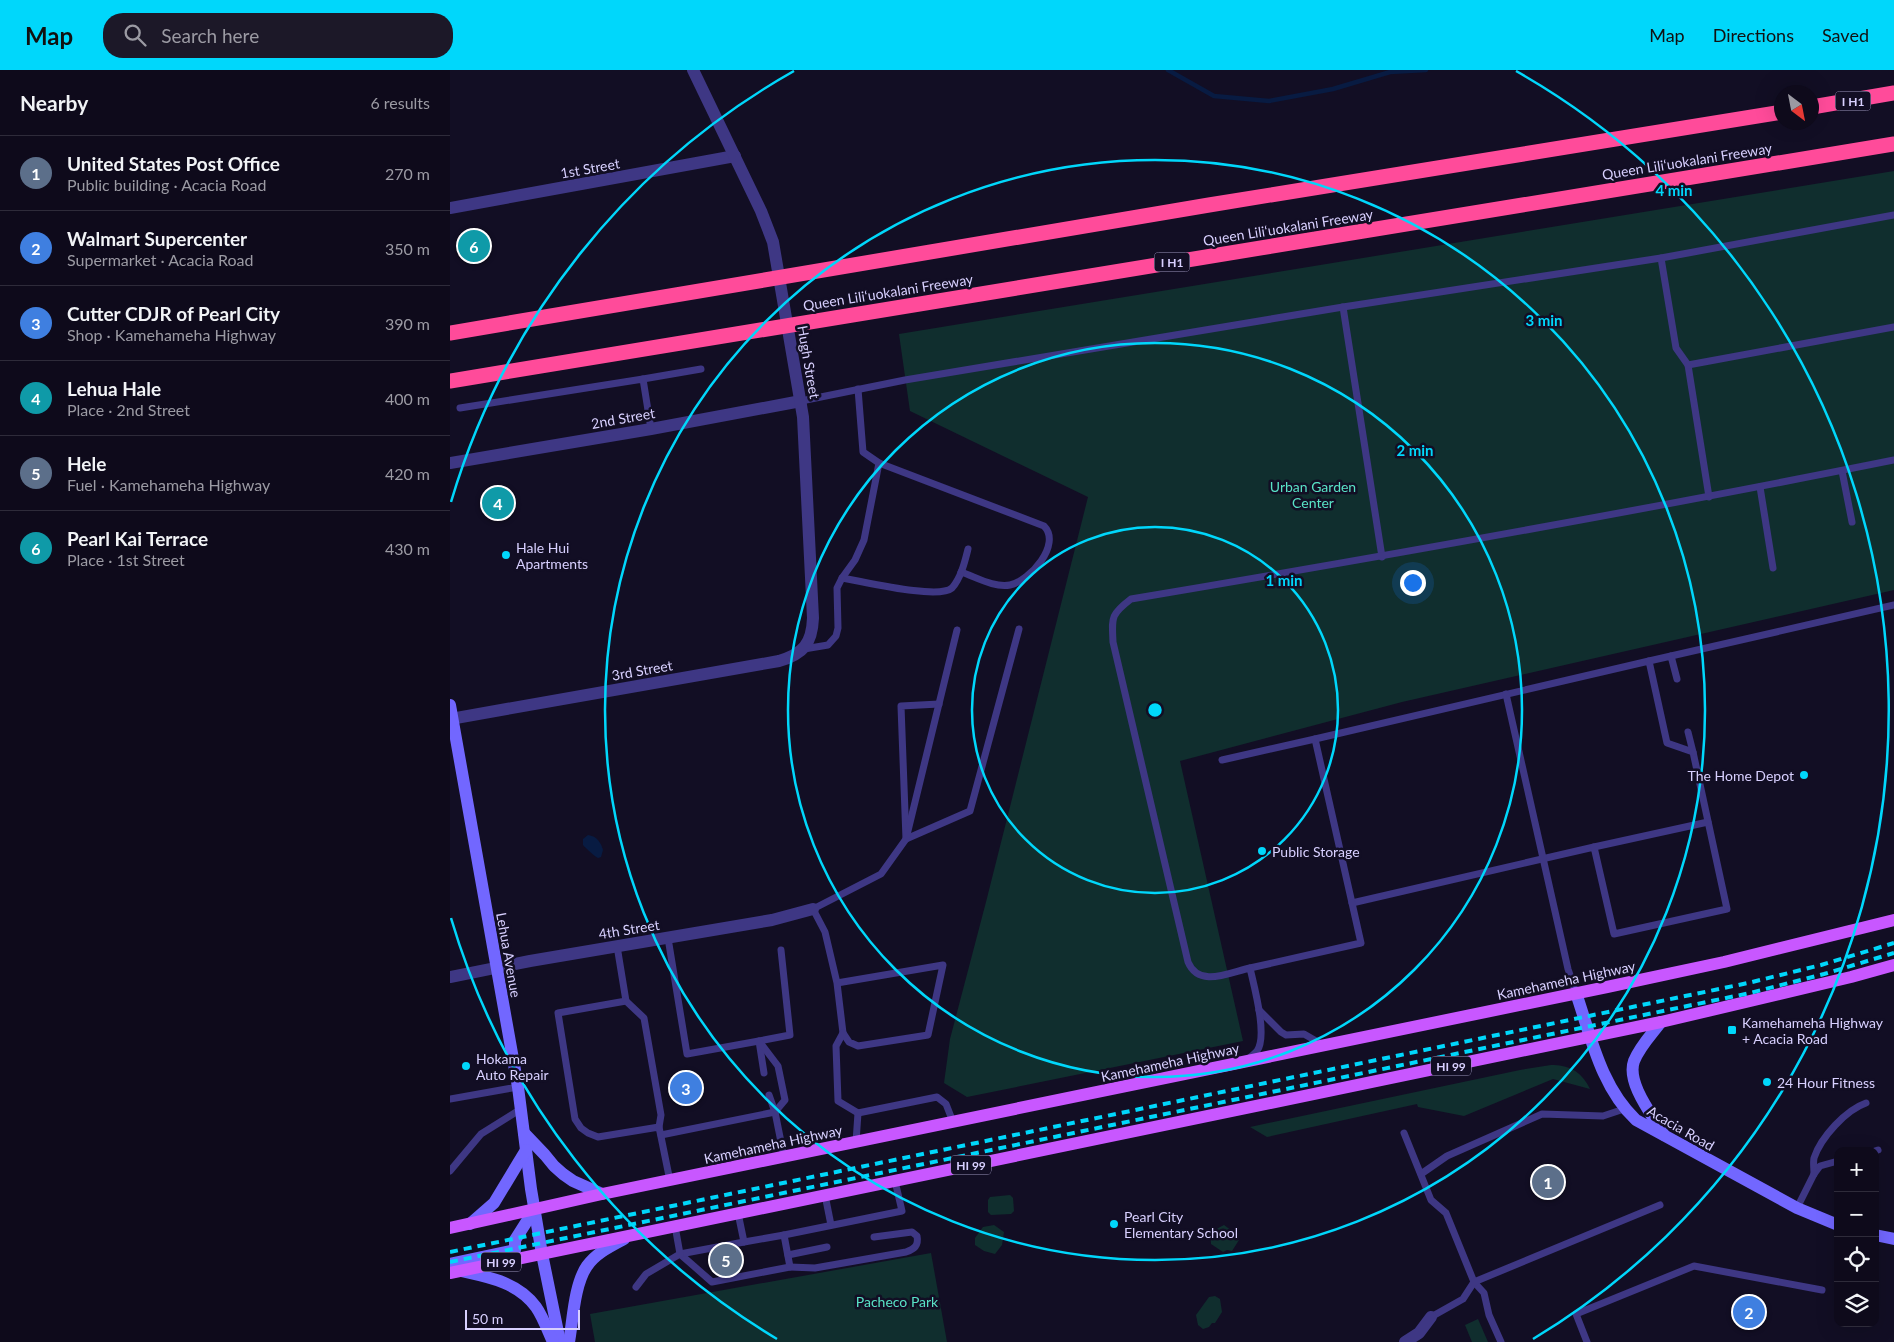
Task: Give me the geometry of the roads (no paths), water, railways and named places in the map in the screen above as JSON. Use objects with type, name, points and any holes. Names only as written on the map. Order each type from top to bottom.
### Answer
[{"type":"highway","name":"I H1","points":[[1819,106],[1894,93]]},
{"type":"highway","points":[[450,333],[1210,204],[1774,113]]},
{"type":"highway","name":"Queen Liliʻuokalani Freeway","points":[[450,381],[1894,144]]},
{"type":"main road","name":"Lehua Avenue","points":[[450,705],[518,1087],[534,1210],[560,1342]]},
{"type":"main road","name":"Kamehameha Highway","points":[[450,1228],[602,1194],[1724,962],[1894,920]]},
{"type":"main road","name":"HI 99","points":[[454,1269],[542,1254],[1591,1037],[1851,977],[1894,965]]},
{"type":"main road","name":"Acacia Road","points":[[1576,993],[1605,1076],[1624,1109],[1636,1120],[1797,1208],[1834,1222]]},
{"type":"main road","points":[[1661,1022],[1643,1044],[1634,1062],[1632,1074],[1636,1087],[1665,1137]]},
{"type":"main road","points":[[524,1133],[563,1174],[573,1181],[602,1194]]},
{"type":"main road","points":[[470,1224],[494,1203],[526,1150]]},
{"type":"main road","points":[[454,1269],[515,1250],[515,1240],[534,1210]]},
{"type":"main road","points":[[569,1342],[582,1275],[600,1253],[632,1235]]},
{"type":"main road","points":[[1879,1236],[1894,1239]]},
{"type":"main road","points":[[454,1269],[495,1278],[522,1294],[537,1308],[553,1342]]},
{"type":"street","name":"Hugh Street","points":[[693,70],[761,211],[773,242],[801,401],[813,618],[810,637],[803,649]]},
{"type":"street","name":"1st Street","points":[[450,208],[735,156]]},
{"type":"street","name":"2nd Street","points":[[450,463],[801,401]]},
{"type":"street","name":"3rd Street","points":[[451,719],[779,661],[796,655],[803,649]]},
{"type":"street","name":"4th Street","points":[[450,977],[772,920],[813,909]]},
{"type":"street","points":[[1405,1342],[1418,1334],[1431,1317]]},
{"type":"lane","points":[[801,401],[905,380],[1343,307],[1661,258],[1894,215]]},
{"type":"lane","points":[[1661,258],[1676,348],[1688,365],[1709,497]]},
{"type":"lane","points":[[1343,307],[1382,557]]},
{"type":"lane","points":[[1688,365],[1894,326]]},
{"type":"lane","points":[[460,408],[701,369]]},
{"type":"lane","points":[[643,379],[651,429]]},
{"type":"lane","points":[[858,389],[863,452],[879,463],[1044,526],[1048,530],[1049,542],[1041,562],[1035,570],[1016,583],[998,586],[961,572]]},
{"type":"lane","points":[[1315,739],[1361,943],[1211,978],[1200,976],[1191,970],[1188,962],[1113,642],[1112,622],[1116,610],[1131,599],[1382,557],[1709,497],[1894,460]]},
{"type":"lane","points":[[803,649],[828,645],[836,636],[838,628],[837,588],[855,560],[864,540],[879,463]]},
{"type":"lane","points":[[1842,471],[1852,522]]},
{"type":"lane","points":[[1760,487],[1774,568]]},
{"type":"lane","points":[[842,578],[927,593],[942,592],[952,588],[961,572],[968,549]]},
{"type":"lane","points":[[1222,760],[1894,606]]},
{"type":"lane","points":[[906,838],[970,811],[1019,629]]},
{"type":"lane","points":[[837,982],[943,965],[928,1035],[858,1046],[849,1042],[843,1033],[837,982],[825,932],[813,909],[882,874],[906,838],[958,630]]},
{"type":"lane","points":[[1671,656],[1677,679]]},
{"type":"lane","points":[[1649,661],[1667,744],[1693,752]]},
{"type":"lane","points":[[1506,694],[1568,970],[1576,993]]},
{"type":"lane","points":[[906,838],[901,706],[939,704]]},
{"type":"lane","points":[[1594,847],[1614,934],[1727,908],[1688,732]]},
{"type":"lane","points":[[1352,903],[1708,822]]},
{"type":"lane","points":[[668,938],[687,1054],[790,1036],[781,950]]},
{"type":"lane","points":[[617,946],[626,1001],[644,1018],[661,1115],[659,1127],[670,1180]]},
{"type":"lane","points":[[1244,1062],[1258,1050],[1261,1038],[1259,1010],[1250,968]]},
{"type":"lane","points":[[626,1001],[558,1013],[575,1119],[588,1133],[598,1138],[659,1127]]},
{"type":"lane","points":[[1259,1010],[1286,1035],[1304,1034],[1323,1045]]},
{"type":"lane","points":[[843,1033],[836,1046],[838,1101],[858,1113],[937,1097],[946,1104],[954,1122]]},
{"type":"lane","points":[[759,1041],[764,1073]]},
{"type":"lane","points":[[661,1135],[775,1112],[785,1100],[778,1066],[759,1041]]},
{"type":"lane","points":[[450,1099],[518,1087]]},
{"type":"lane","points":[[769,1095],[775,1112],[784,1157]]},
{"type":"lane","points":[[1814,1174],[1814,1159],[1828,1133],[1844,1117],[1858,1106],[1866,1103]]},
{"type":"lane","points":[[450,1171],[453,1165],[481,1134],[521,1109]]},
{"type":"lane","points":[[1420,1174],[1447,1156],[1542,1114],[1603,1116],[1624,1109]]},
{"type":"lane","points":[[856,1142],[858,1113]]},
{"type":"lane","points":[[1404,1133],[1431,1200],[1446,1213],[1474,1282],[1484,1293],[1489,1315],[1501,1342]]},
{"type":"lane","points":[[1797,1208],[1820,1166],[1834,1162]]},
{"type":"lane","points":[[636,1287],[646,1274],[680,1254],[704,1252],[744,1242],[902,1211],[895,1181]]},
{"type":"lane","points":[[825,1195],[831,1225]]},
{"type":"lane","points":[[1431,1317],[1463,1298],[1474,1282],[1660,1205]]},
{"type":"lane","points":[[738,1213],[744,1242]]},
{"type":"lane","points":[[675,1226],[680,1254],[712,1282],[751,1271],[790,1267],[815,1268],[906,1252],[915,1248],[918,1244],[917,1236],[912,1232],[874,1237]]},
{"type":"lane","points":[[784,1235],[790,1267]]},
{"type":"lane","points":[[788,1255],[827,1247]]},
{"type":"lane","points":[[1588,1342],[1576,1314],[1694,1266],[1822,1290]]},
{"type":"water","points":[[588,835],[600,842],[603,850],[601,857],[598,858],[583,845],[583,839]]},
{"type":"waterway","points":[[1168,70],[1214,96],[1269,101],[1333,89],[1390,72],[1426,70]]},
{"type":"railway","points":[[450,1252],[1748,983],[1821,965],[1894,943]]},
{"type":"railway","points":[[450,1262],[1750,993],[1894,953]]},
{"type":"place","name":"Pearl Kai Terrace","points":[[474,246]]},
{"type":"place","name":"Lehua Hale","points":[[498,503]]},
{"type":"place","name":"Hale Hui Apartments","points":[[506,555]]},
{"type":"place","name":"The Home Depot","points":[[1804,775]]},
{"type":"place","name":"Public Storage","points":[[1262,851]]},
{"type":"place","name":"Kamehameha Highway + Acacia Road","points":[[1732,1030]]},
{"type":"place","name":"Hokama Auto Repair","points":[[466,1066]]},
{"type":"place","name":"24 Hour Fitness","points":[[1767,1082]]},
{"type":"place","name":"Cutter CDJR of Pearl City","points":[[686,1088]]},
{"type":"place","name":"United States Post Office","points":[[1548,1182]]},
{"type":"place","name":"Pearl City Elementary School","points":[[1114,1224]]},
{"type":"place","name":"Hele","points":[[726,1260]]},
{"type":"place","name":"Walmart Supercenter","points":[[1749,1312]]},
{"type":"park label","name":"Urban Garden Center","points":[[1313,494]]},
{"type":"park label","name":"Pacheco Park","points":[[897,1301]]}]
